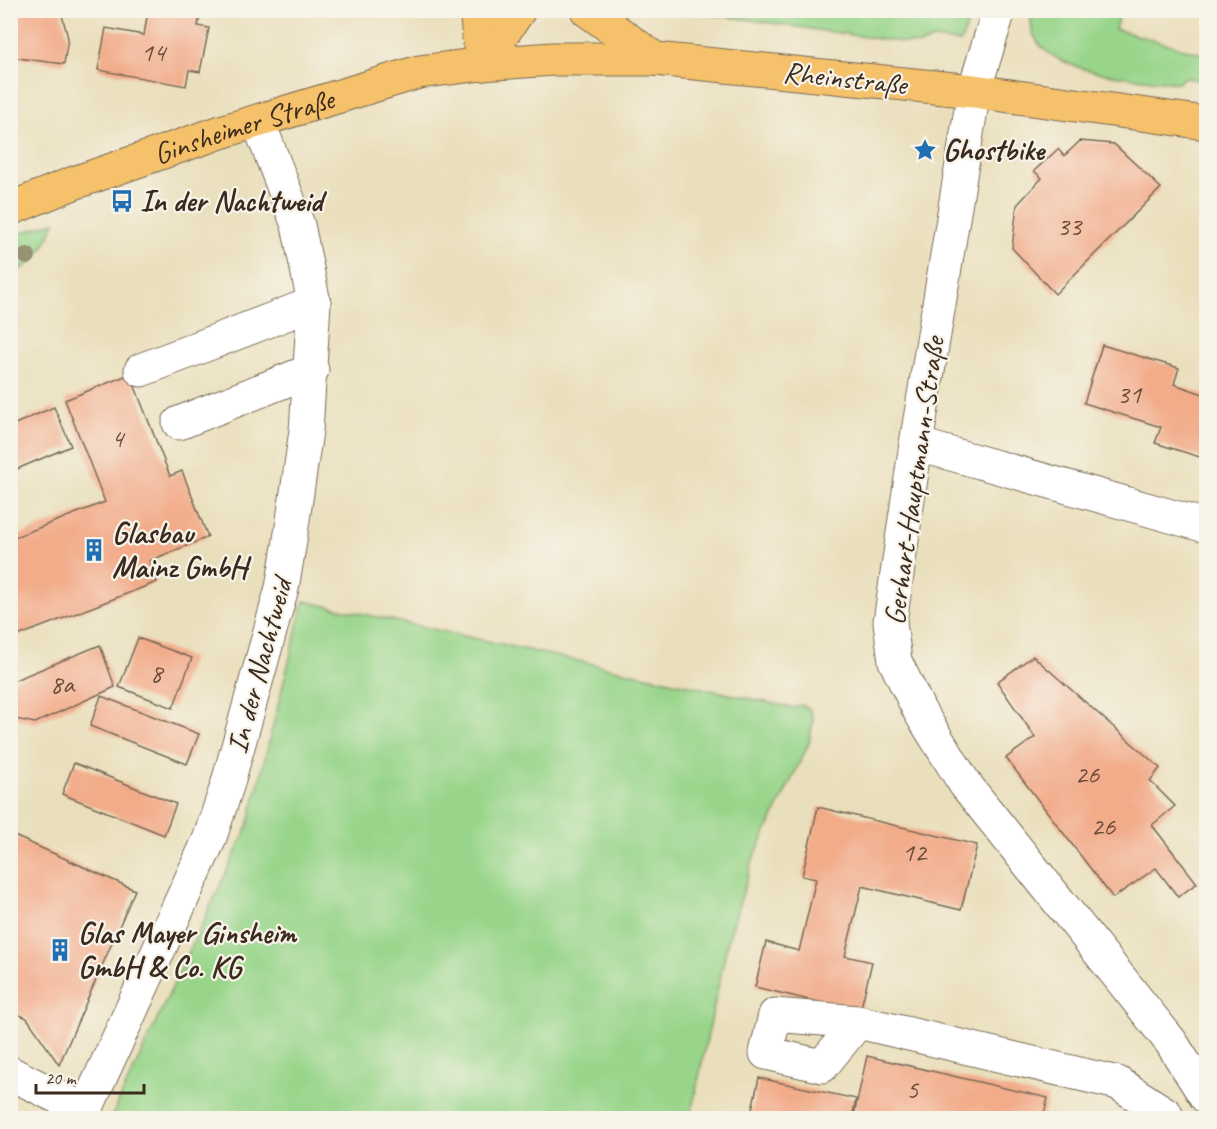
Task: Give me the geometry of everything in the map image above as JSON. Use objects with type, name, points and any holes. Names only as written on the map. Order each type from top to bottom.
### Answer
[{"type":"main road","points":[[476,10],[482,64]]},
{"type":"main road","points":[[482,64],[519,10]]},
{"type":"main road","points":[[587,10],[655,59]]},
{"type":"main road","name":"Rheinstraße","points":[[482,64],[553,59],[655,59],[974,91],[1206,123]]},
{"type":"main road","name":"Ginsheimer Straße","points":[[10,209],[81,180],[258,121],[419,72],[482,64]]},
{"type":"street","name":"Gerhart-Hauptmann-Straße","points":[[999,10],[974,91],[916,444],[890,622],[895,661],[920,712],[965,784],[1171,1042],[1206,1097]]},
{"type":"street","name":"In der Nachtweid","points":[[84,1115],[209,840],[227,786],[282,588],[306,431],[312,370],[314,303],[298,225],[258,121]]},
{"type":"street","points":[[141,370],[314,303]]},
{"type":"street","points":[[179,423],[312,370]]},
{"type":"street","points":[[916,444],[1206,526]]},
{"type":"street","points":[[858,1022],[1118,1083],[1163,1116],[1206,1097]]},
{"type":"street","points":[[10,1073],[84,1115]]},
{"type":"green space","points":[[689,11],[972,11],[961,42],[932,39],[920,45]]},
{"type":"green space","points":[[1032,11],[1120,11],[1115,29],[1206,55],[1206,82],[1184,77],[1178,83],[1110,75],[1062,61],[1044,49],[1033,33]]},
{"type":"green space","points":[[55,222],[39,253],[27,265],[11,274],[11,236]]},
{"type":"green space","points":[[304,601],[793,708],[802,705],[809,708],[813,721],[809,743],[753,859],[728,941],[690,1118],[111,1118],[248,826]]},
{"type":"building","points":[[10,10],[61,11],[68,38],[64,64],[10,57]]},
{"type":"building","points":[[148,10],[201,10],[198,26],[209,28],[200,72],[189,70],[186,86],[98,70],[106,28],[144,35]]},
{"type":"building","points":[[1080,141],[1114,144],[1161,188],[1055,294],[1012,248],[1017,205],[1042,178],[1034,171],[1058,149],[1064,156]]},
{"type":"building","points":[[1102,345],[1179,368],[1174,384],[1206,395],[1206,459],[1155,443],[1161,427],[1084,403]]},
{"type":"building","name":"Glasbau Mainz GmbH","points":[[130,374],[170,476],[182,471],[208,537],[149,561],[157,582],[10,639],[10,539],[105,502],[65,400]]},
{"type":"building","points":[[54,407],[71,446],[10,472],[10,415],[15,424]]},
{"type":"building","points":[[138,638],[192,658],[173,708],[119,687]]},
{"type":"building","points":[[100,645],[115,687],[35,723],[10,718],[10,682]]},
{"type":"building","points":[[1033,656],[1160,768],[1150,781],[1175,806],[1152,825],[1197,883],[1178,897],[1156,868],[1113,898],[1006,758],[1035,737],[997,682]]},
{"type":"building","points":[[101,696],[199,734],[187,764],[90,726]]},
{"type":"building","points":[[74,763],[176,804],[164,835],[62,794]]},
{"type":"building","points":[[818,807],[977,845],[961,910],[862,886],[845,956],[872,962],[860,1012],[755,987],[766,942],[799,951],[816,879],[802,876]]},
{"type":"building","name":"Glas Mayer Ginsheim GmbH & Co. KG","points":[[10,834],[135,890],[59,1065],[27,1018],[10,1011]]},
{"type":"building","points":[[867,1056],[1048,1098],[1043,1118],[867,1118],[854,1115]]},
{"type":"building","points":[[759,1078],[856,1099],[852,1118],[750,1118]]},
{"type":"place","name":"Ghostbike","points":[[925,150]]},
{"type":"place","name":"In der Nachtweid","points":[[122,201]]},
{"type":"place","name":"Glasbau Mainz GmbH","points":[[94,550]]},
{"type":"place","name":"Glas Mayer Ginsheim GmbH & Co. KG","points":[[60,950]]}]
